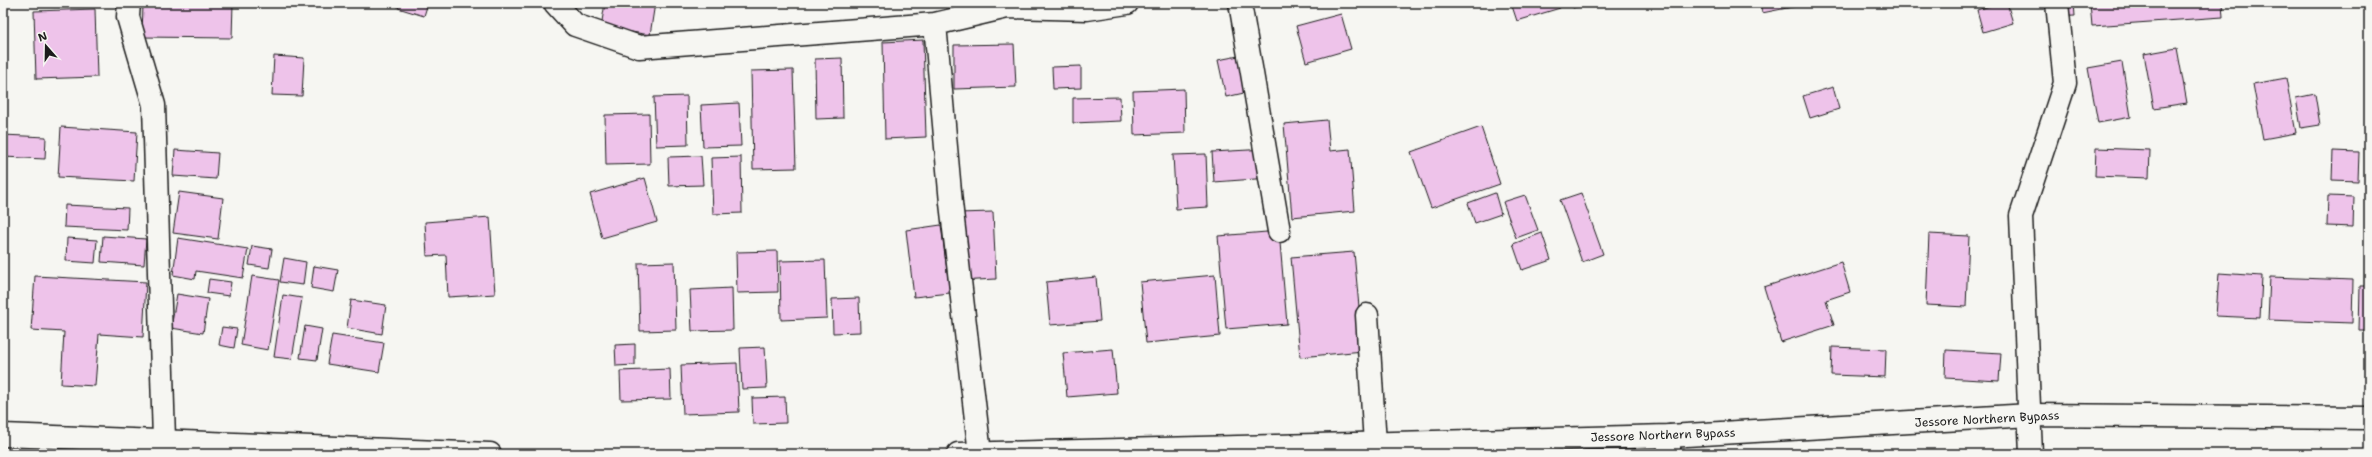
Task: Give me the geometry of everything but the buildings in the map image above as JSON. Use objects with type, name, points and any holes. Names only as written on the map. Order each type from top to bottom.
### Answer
[{"type":"main road","points":[[129,3],[128,17],[154,105],[163,447]]},
{"type":"main road","points":[[555,3],[575,25],[638,47],[936,24],[1007,7],[1087,9],[1127,3]]},
{"type":"main road","points":[[1240,3],[1279,231]]},
{"type":"main road","points":[[2031,454],[2022,216],[2065,83],[2057,3]]},
{"type":"main road","points":[[936,24],[951,203],[980,454]]},
{"type":"main road","points":[[1367,315],[1375,444]]},
{"type":"main road","name":"Jessore Northern Bypass","points":[[958,454],[1375,444],[1403,448],[1669,445],[2030,415],[2369,418]]},
{"type":"main road","points":[[3,434],[163,447],[490,454]]}]
